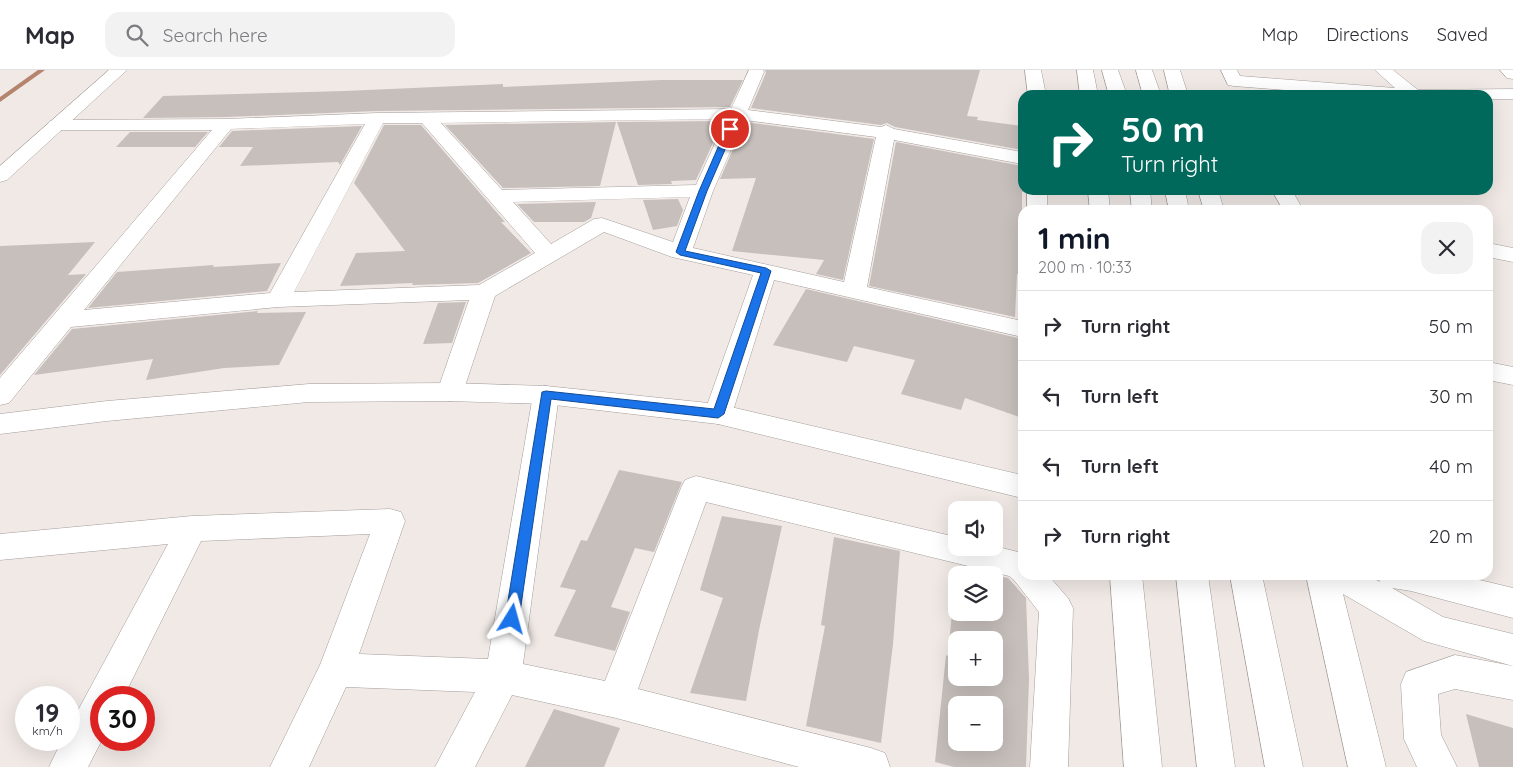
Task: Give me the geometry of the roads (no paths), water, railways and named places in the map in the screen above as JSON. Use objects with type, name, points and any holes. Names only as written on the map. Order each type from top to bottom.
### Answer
[{"type":"street","points":[[0,176],[119,70]]},
{"type":"street","points":[[1033,70],[1036,90]]},
{"type":"street","points":[[1084,70],[1088,90]]},
{"type":"street","points":[[1110,70],[1116,90]]},
{"type":"street","points":[[1144,70],[1150,90]]},
{"type":"street","points":[[1172,70],[1178,90]]},
{"type":"street","points":[[1383,70],[1408,90]]},
{"type":"street","points":[[1508,70],[1513,74]]},
{"type":"street","points":[[680,252],[703,191],[756,72]]},
{"type":"street","points":[[1234,82],[1345,90]]},
{"type":"street","points":[[1493,94],[1513,94]]},
{"type":"street","points":[[56,125],[226,124],[377,118],[737,114],[793,118],[886,131],[1018,157]]},
{"type":"street","points":[[278,300],[377,118]]},
{"type":"street","points":[[428,118],[549,255]]},
{"type":"street","points":[[0,396],[226,124]]},
{"type":"street","points":[[854,292],[886,131]]},
{"type":"street","points":[[497,196],[703,191]]},
{"type":"street","points":[[65,320],[278,300],[484,292],[602,224],[680,252],[1018,328]]},
{"type":"street","points":[[1493,251],[1513,255]]},
{"type":"street","points":[[718,414],[766,271]]},
{"type":"street","points":[[450,392],[484,292]]},
{"type":"street","points":[[1493,372],[1513,376]]},
{"type":"street","points":[[0,424],[106,411],[309,394],[450,392],[546,395],[718,414],[1018,486]]},
{"type":"street","points":[[454,767],[503,676],[546,395]]},
{"type":"street","points":[[616,701],[696,488],[1018,565]]},
{"type":"street","points":[[0,547],[192,529],[390,521],[336,670],[289,767]]},
{"type":"street","points":[[110,686],[192,529]]},
{"type":"street","points":[[1032,580],[1056,608],[1049,767]]},
{"type":"street","points":[[1126,580],[1143,767]]},
{"type":"street","points":[[1193,580],[1216,767]]},
{"type":"street","points":[[1247,580],[1284,767]]},
{"type":"street","points":[[1323,580],[1367,767]]},
{"type":"street","points":[[1347,580],[1436,630],[1513,650]]},
{"type":"street","points":[[1423,580],[1513,603]]},
{"type":"street","points":[[336,670],[503,676],[616,701],[871,767]]},
{"type":"street","points":[[1438,767],[1423,739],[1419,684],[1454,672],[1513,683]]},
{"type":"street","points":[[68,767],[90,724]]},
{"type":"waterway","points":[[0,100],[42,70]]}]
